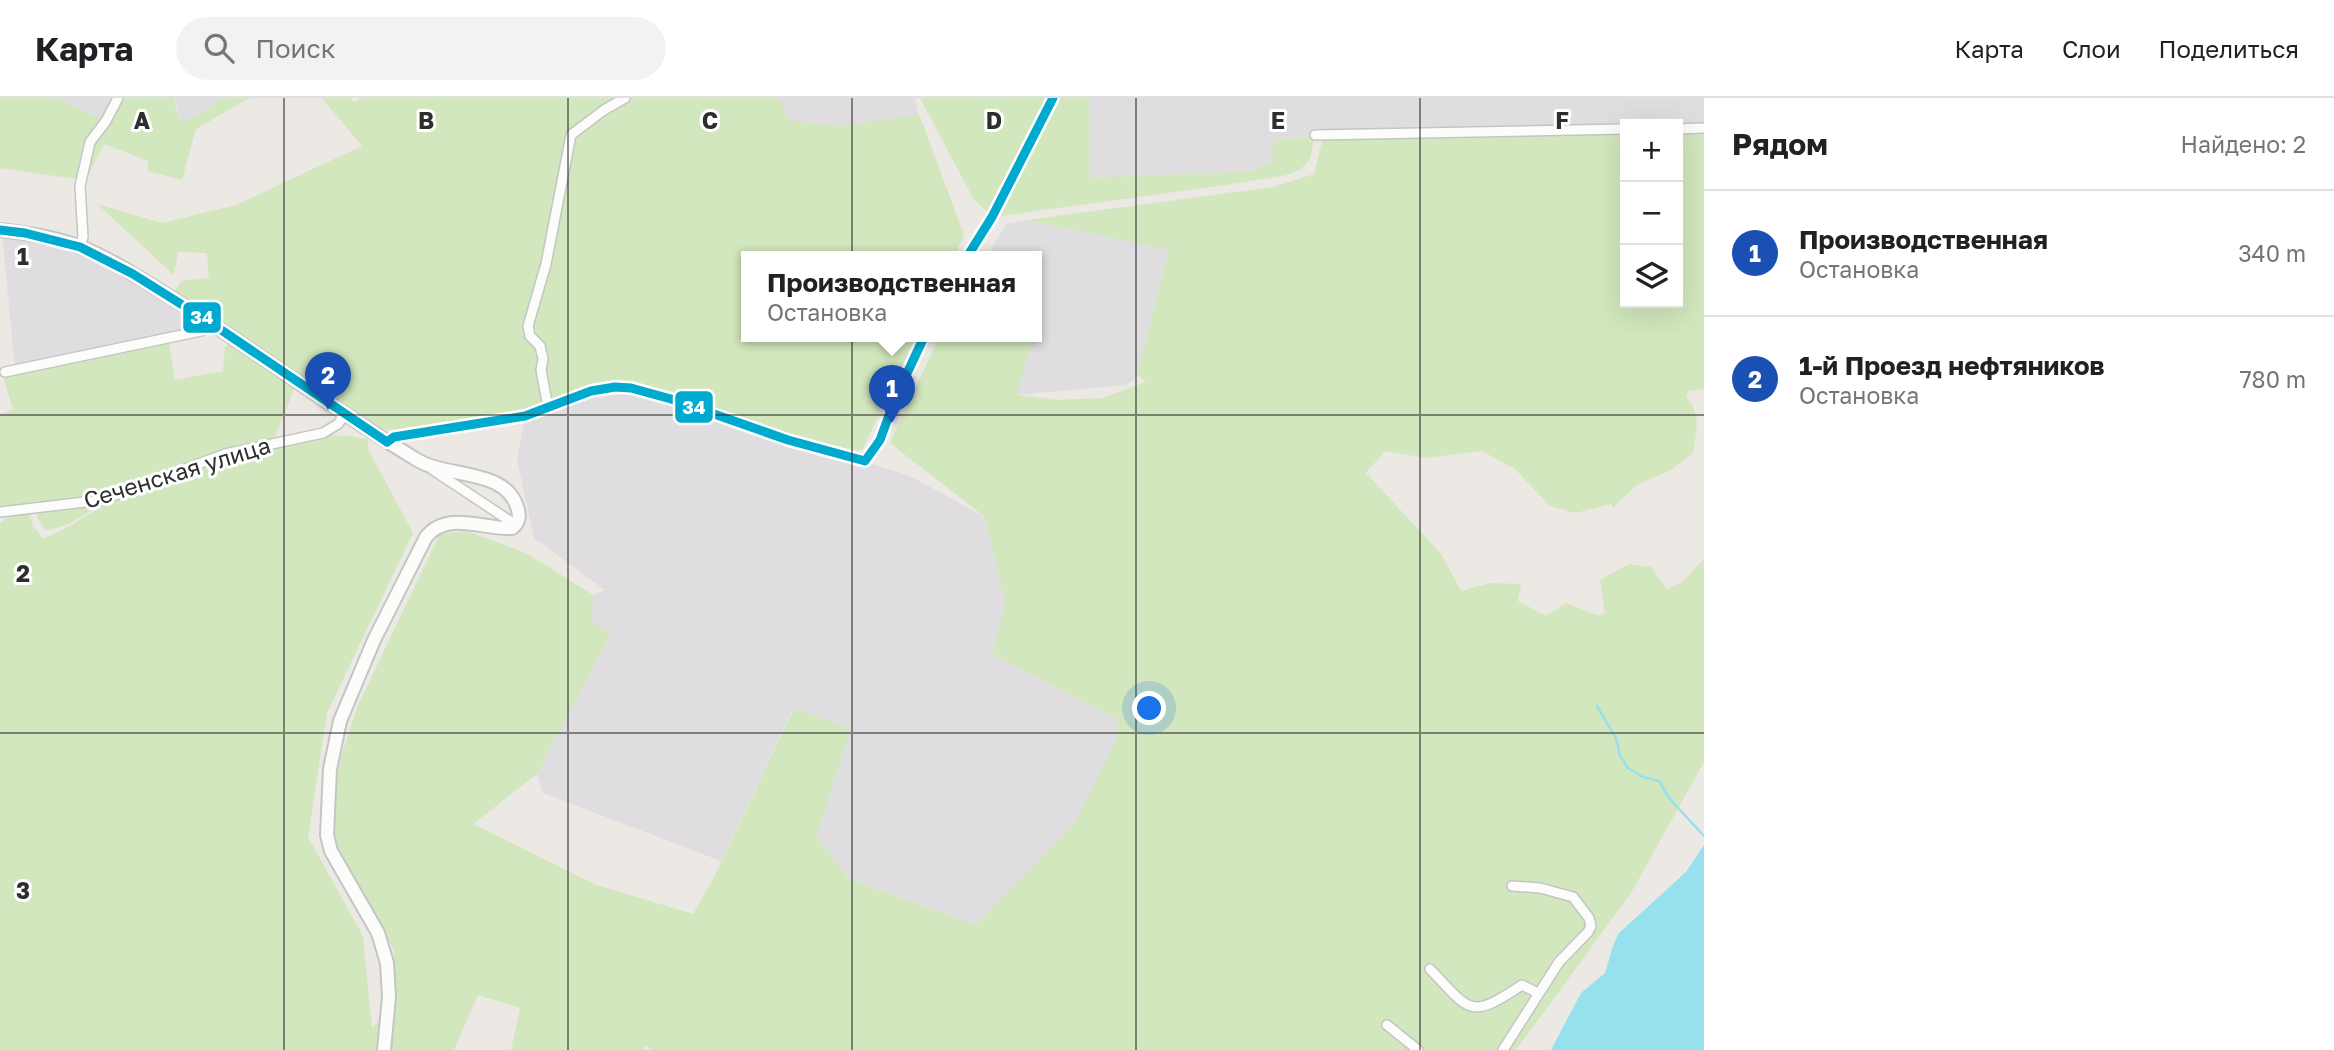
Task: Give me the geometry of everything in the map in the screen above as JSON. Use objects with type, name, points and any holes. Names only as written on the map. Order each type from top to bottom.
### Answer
[{"type":"street","points":[[80,247],[83,237],[80,186],[90,142],[106,121],[118,98]]},
{"type":"street","points":[[548,407],[541,370],[540,346],[530,336],[528,326],[546,264],[571,135],[625,98]]},
{"type":"street","points":[[971,251],[992,217],[1053,98]]},
{"type":"street","points":[[1683,129],[1704,128]]},
{"type":"street","points":[[1315,135],[1620,129]]},
{"type":"street","points":[[0,230],[80,247],[133,274],[516,525]]},
{"type":"street","points":[[5,372],[201,331],[208,321]]},
{"type":"street","points":[[387,442],[394,437],[525,416],[591,391],[615,387],[631,388],[671,399],[788,440],[865,461],[880,440],[895,399],[922,342]]},
{"type":"street","name":"Сеченская улица","points":[[0,512],[102,500],[225,454],[323,433],[338,424],[345,414]]},
{"type":"street","points":[[384,1050],[388,997],[387,963],[378,933],[338,867],[327,835],[330,769],[336,736],[374,640],[431,531],[459,523],[504,528],[516,525],[520,518],[518,507],[511,496],[495,483],[474,475],[431,468]]},
{"type":"street","points":[[1503,1050],[1538,993],[1566,954],[1588,933],[1591,926],[1589,918],[1573,897],[1540,888],[1512,886]]},
{"type":"street","points":[[1430,969],[1464,1004],[1481,1008],[1493,1004],[1522,985],[1538,993]]},
{"type":"street","points":[[1387,1026],[1418,1050]]},
{"type":"shaded area","points":[[57,98],[113,98],[104,117],[98,118]]},
{"type":"shaded area","points":[[174,98],[221,98],[206,110],[182,122]]},
{"type":"shaded area","points":[[777,98],[915,98],[919,116],[841,128],[788,124]]},
{"type":"shaded area","points":[[1089,98],[1704,98],[1704,122],[1695,128],[1683,128],[1683,119],[1620,119],[1620,129],[1324,133],[1274,141],[1273,162],[1253,171],[1088,178]]},
{"type":"shaded area","points":[[1026,220],[1169,250],[1137,375],[1133,381],[1125,385],[1016,395],[1032,342],[1042,342],[1042,251],[990,251],[1006,224]]},
{"type":"shaded area","points":[[2,234],[81,253],[132,279],[195,318],[197,324],[195,328],[15,368]]},
{"type":"shaded area","points":[[631,388],[910,476],[985,517],[1005,604],[992,654],[1118,720],[1117,737],[1076,821],[976,925],[851,879],[815,837],[851,729],[793,708],[721,861],[543,793],[537,774],[611,633],[591,622],[593,595],[605,590],[534,538],[517,460],[525,416],[591,391]]},
{"type":"green space","points":[[0,98],[57,98],[98,118],[116,115],[124,98],[174,98],[182,122],[206,110],[221,98],[249,98],[196,129],[182,180],[148,171],[148,161],[104,144],[87,178],[75,179],[0,168]]},
{"type":"green space","points":[[322,98],[351,98],[354,102],[362,98],[778,98],[789,121],[842,126],[919,114],[964,235],[957,251],[741,251],[741,342],[914,342],[862,450],[846,451],[789,435],[672,393],[647,386],[614,382],[577,390],[523,412],[405,431],[381,429],[365,422],[174,292],[181,281],[209,278],[207,253],[178,252],[174,275],[97,204],[162,223],[236,205],[362,146]]},
{"type":"green space","points":[[920,98],[1089,98],[1089,178],[1253,171],[1272,162],[1273,141],[1315,135],[1310,159],[1301,169],[1287,175],[992,217],[973,198]]},
{"type":"green space","points":[[1704,122],[1704,389],[1688,391],[1686,397],[1696,416],[1693,453],[1671,470],[1637,485],[1612,508],[1612,504],[1575,513],[1550,506],[1515,469],[1482,451],[1426,458],[1385,451],[1366,473],[1442,555],[1461,591],[1490,583],[1521,584],[1518,601],[1546,616],[1566,603],[1599,616],[1605,614],[1600,580],[1629,564],[1651,567],[1667,589],[1681,583],[1704,559],[1704,762],[1631,893],[1516,1050],[651,1050],[646,1045],[642,1050],[511,1050],[520,1008],[478,995],[454,1050],[0,1050],[0,523],[10,516],[29,513],[33,526],[43,539],[112,501],[226,457],[324,435],[368,439],[368,449],[413,533],[327,713],[308,837],[363,936],[372,1028],[395,1004],[394,950],[362,898],[332,833],[339,763],[358,705],[440,534],[467,531],[526,553],[593,595],[591,622],[611,633],[537,774],[473,824],[594,884],[693,914],[714,877],[794,708],[851,729],[816,836],[850,879],[976,925],[1076,821],[1117,737],[1118,720],[992,654],[1005,604],[985,517],[890,443],[937,342],[1032,342],[1017,395],[1057,400],[1103,398],[1146,382],[1137,375],[1169,250],[1026,220],[1273,187],[1314,174],[1324,133],[1620,129],[1620,308],[1683,308],[1683,128],[1695,128]]},
{"type":"green space","points":[[230,341],[295,387],[274,439],[101,498],[0,508],[0,414],[13,410],[3,375],[169,342],[175,380],[223,371],[225,348]]},
{"type":"green space","points":[[98,504],[74,521],[52,529],[46,530],[38,516],[38,510]]},
{"type":"water","points":[[1704,845],[1704,1050],[1551,1050],[1581,993],[1605,973],[1619,933],[1686,872]]},
{"type":"waterway","points":[[1597,706],[1616,738],[1620,756],[1628,768],[1643,777],[1659,781],[1669,798],[1704,836]]},
{"type":"transit line","name":"34","points":[[971,251],[992,217],[1053,98]]},
{"type":"transit line","name":"34","points":[[0,230],[25,233],[80,247],[133,274],[208,321],[387,442]]},
{"type":"transit line","name":"34","points":[[387,442],[394,437],[525,416],[591,391],[615,387],[631,388],[671,399],[788,440],[865,461],[880,440],[895,399],[922,342]]},
{"type":"place","name":"1-й Проезд нефтяников","points":[[328,410]]},
{"type":"place","name":"Производственная","points":[[892,423]]}]
